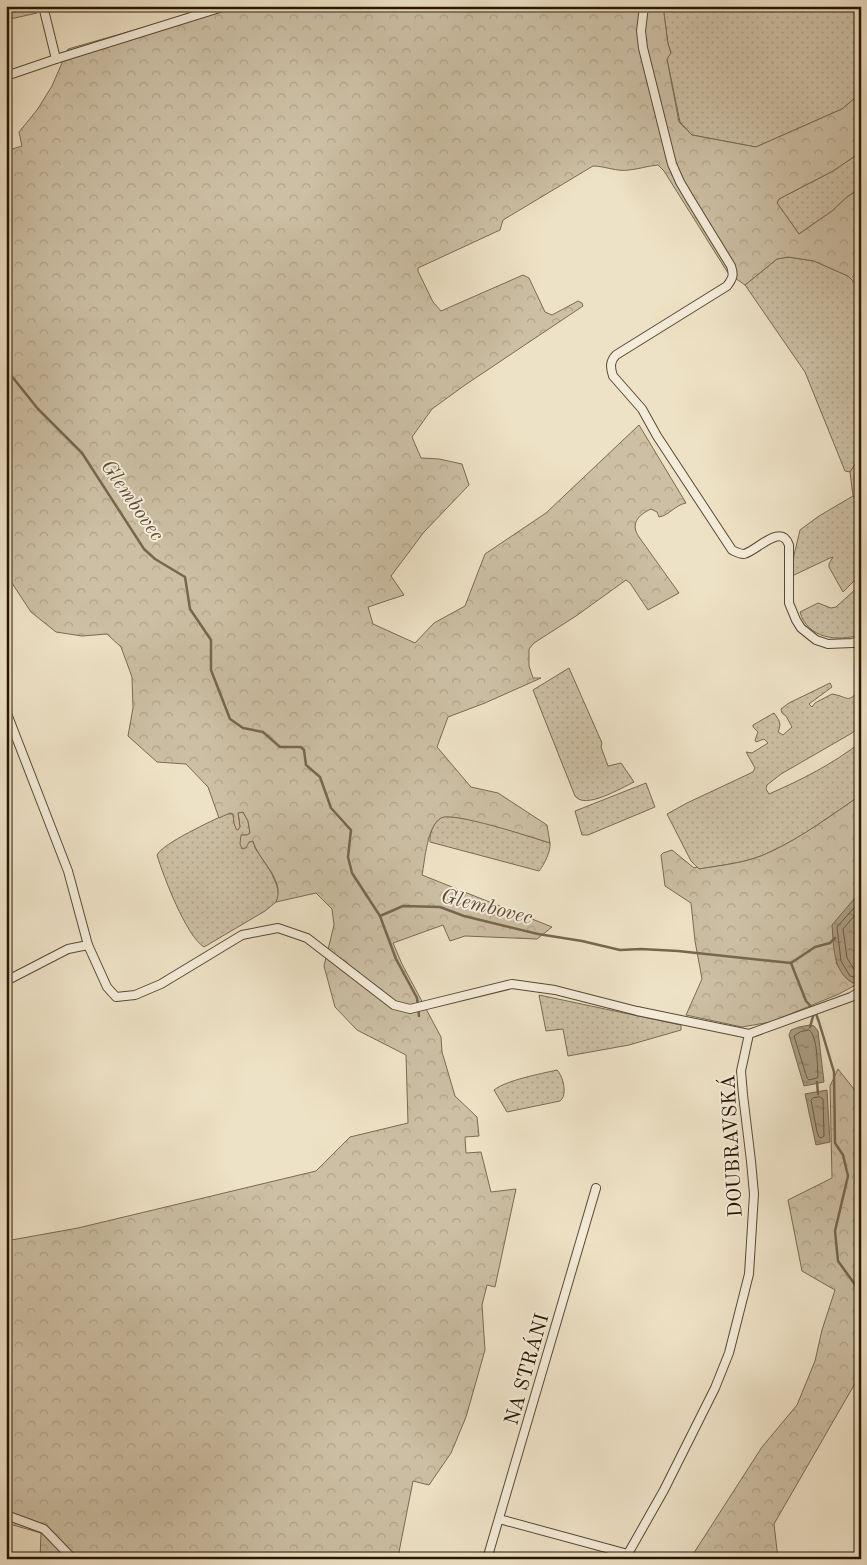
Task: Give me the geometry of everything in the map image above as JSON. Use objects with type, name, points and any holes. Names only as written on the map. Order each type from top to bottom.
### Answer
[{"type":"street","points":[[43,6],[56,58]]},
{"type":"street","points":[[6,76],[56,58],[226,6]]},
{"type":"street","points":[[644,6],[641,31],[642,48],[672,164],[680,182],[731,266],[733,279],[727,286],[616,355],[611,364],[613,376],[642,409],[657,436],[732,550],[743,554],[775,536],[788,539],[790,545],[789,603],[801,628],[816,640],[828,644],[861,641]]},
{"type":"street","points":[[6,711],[68,871],[88,944],[107,988],[116,997],[135,995],[161,984],[242,935],[278,928],[307,938],[394,1005],[410,1009],[512,984],[555,990],[638,1011],[749,1034],[851,997],[861,991]]},
{"type":"street","points":[[6,981],[68,949],[88,944]]},
{"type":"street","name":"DOUBRAVSKÁ","points":[[627,1557],[664,1490],[715,1388],[729,1352],[749,1274],[754,1194],[742,1095],[742,1071],[749,1034]]},
{"type":"street","name":"NA STRÁNI","points":[[487,1559],[596,1188]]},
{"type":"street","points":[[6,1515],[44,1529],[73,1559]]},
{"type":"street","points":[[499,1520],[627,1557]]},
{"type":"green space","points":[[6,6],[35,6],[37,13],[6,20]]},
{"type":"green space","points":[[210,6],[464,6],[467,12],[506,11],[515,6],[663,6],[671,53],[667,59],[679,122],[692,135],[756,147],[842,109],[861,93],[861,152],[833,171],[779,199],[777,203],[799,234],[861,188],[861,289],[848,276],[814,261],[788,257],[777,259],[745,285],[728,273],[664,171],[658,165],[633,170],[616,170],[593,166],[503,220],[500,230],[418,268],[433,302],[441,311],[523,275],[529,278],[545,312],[552,315],[578,301],[583,306],[432,409],[412,437],[421,458],[439,459],[462,464],[469,485],[424,532],[391,576],[404,595],[368,607],[373,624],[415,643],[434,623],[465,606],[485,554],[546,513],[639,425],[686,503],[659,517],[657,512],[651,509],[642,514],[635,524],[639,537],[679,593],[648,610],[626,580],[534,643],[529,649],[529,666],[533,678],[541,678],[448,717],[437,747],[471,787],[498,793],[547,825],[550,843],[460,818],[441,818],[436,822],[430,836],[422,875],[552,927],[537,939],[465,936],[450,941],[443,925],[393,943],[402,964],[441,1037],[442,1052],[455,1096],[477,1117],[479,1136],[465,1137],[466,1153],[481,1152],[491,1192],[516,1189],[495,1287],[487,1285],[482,1305],[485,1350],[466,1417],[451,1453],[429,1485],[413,1481],[399,1552],[404,1559],[40,1559],[41,1533],[6,1523],[6,1241],[78,1228],[316,1171],[350,1137],[408,1123],[406,1055],[357,1030],[335,1007],[324,966],[334,925],[332,909],[316,893],[276,902],[278,894],[274,878],[253,841],[249,842],[246,848],[242,849],[240,844],[241,835],[250,833],[248,821],[243,812],[238,813],[240,827],[238,830],[234,823],[233,814],[230,813],[219,818],[208,787],[186,764],[157,762],[128,736],[133,708],[132,677],[121,647],[107,634],[82,636],[56,632],[31,612],[6,574],[6,151],[22,146],[19,132],[37,110],[52,86],[68,49],[169,20]]},
{"type":"green space","points":[[663,6],[861,6],[861,93],[842,109],[756,147],[692,135],[680,122],[667,59],[671,52],[668,44]]},
{"type":"green space","points":[[861,152],[861,188],[799,234],[777,203],[779,199],[833,171]]},
{"type":"green space","points":[[788,257],[814,261],[848,276],[861,289],[861,455],[850,472],[845,471],[805,372],[745,285],[777,259]]},
{"type":"green space","points":[[861,455],[861,503],[853,496],[850,472]]},
{"type":"green space","points":[[853,496],[861,503],[861,634],[852,637],[833,638],[816,633],[809,628],[800,612],[818,603],[831,608],[836,607],[858,587],[858,581],[854,581],[843,592],[829,567],[833,557],[792,576],[794,555],[800,530],[819,516]]},
{"type":"green space","points":[[569,668],[602,743],[601,747],[608,766],[621,763],[634,782],[612,793],[587,801],[580,800],[575,796],[533,690]]},
{"type":"green space","points":[[830,683],[832,687],[809,704],[812,707],[815,703],[832,694],[850,698],[861,690],[861,726],[781,774],[767,785],[766,789],[769,794],[793,783],[828,764],[861,742],[861,795],[805,833],[762,856],[726,865],[699,869],[691,861],[667,814],[753,772],[755,768],[746,752],[752,753],[768,743],[764,739],[756,742],[758,732],[753,725],[774,713],[780,726],[778,732],[783,735],[792,727],[781,709],[789,703]]},
{"type":"green space","points":[[646,783],[655,807],[588,835],[582,835],[575,811]]},
{"type":"green space","points":[[861,795],[861,894],[854,899],[836,963],[847,979],[853,983],[861,979],[861,982],[839,994],[771,1022],[742,1027],[686,1015],[702,979],[691,903],[665,886],[661,855],[672,850],[694,868],[697,867],[699,869],[753,859],[793,840]]},
{"type":"green space","points":[[238,812],[243,812],[248,821],[250,833],[241,835],[249,842],[253,840],[255,848],[271,872],[279,897],[265,911],[204,947],[197,941],[183,918],[164,876],[157,855],[161,850],[178,839],[226,814],[233,814],[234,823],[240,827]]},
{"type":"green space","points":[[445,816],[485,823],[550,843],[547,858],[539,871],[430,842],[433,826]]},
{"type":"green space","points":[[539,995],[681,1025],[681,1030],[629,1045],[568,1056],[563,1029],[546,1031]]},
{"type":"green space","points":[[838,1069],[861,1098],[861,1373],[774,1524],[778,1559],[690,1559],[762,1447],[797,1405],[815,1361],[822,1330],[835,1290],[802,1271],[788,1200],[832,1178],[830,1086]]},
{"type":"green space","points":[[557,1070],[564,1086],[564,1094],[560,1101],[507,1112],[494,1090],[515,1080]]},
{"type":"water","points":[[861,894],[861,979],[853,983],[841,972],[835,957],[832,925],[854,899]]},
{"type":"water","points":[[810,1025],[814,1026],[818,1031],[824,1082],[804,1086],[789,1035],[791,1030]]},
{"type":"water","points":[[827,1090],[830,1142],[816,1145],[805,1094]]},
{"type":"waterway","name":"Glembovec","points":[[6,369],[38,409],[82,453],[144,549],[155,559],[185,577],[190,609],[211,640],[211,670],[230,719],[243,728],[263,732],[280,747],[301,747],[304,750],[306,765],[320,777],[331,808],[351,830],[348,857],[352,873],[380,916],[403,906],[440,907],[464,916],[538,934],[582,941],[620,950],[678,951],[791,963],[815,947],[830,943],[835,938]]},
{"type":"waterway","points":[[380,916],[396,959],[417,998],[419,1016]]},
{"type":"waterway","points":[[791,963],[806,1001],[815,1011],[834,1072],[835,1143],[843,1155],[848,1176],[835,1231],[838,1261],[861,1293]]},
{"type":"waterway","points":[[810,1027],[814,1013]]},
{"type":"waterway","points":[[817,1082],[818,1094]]}]
